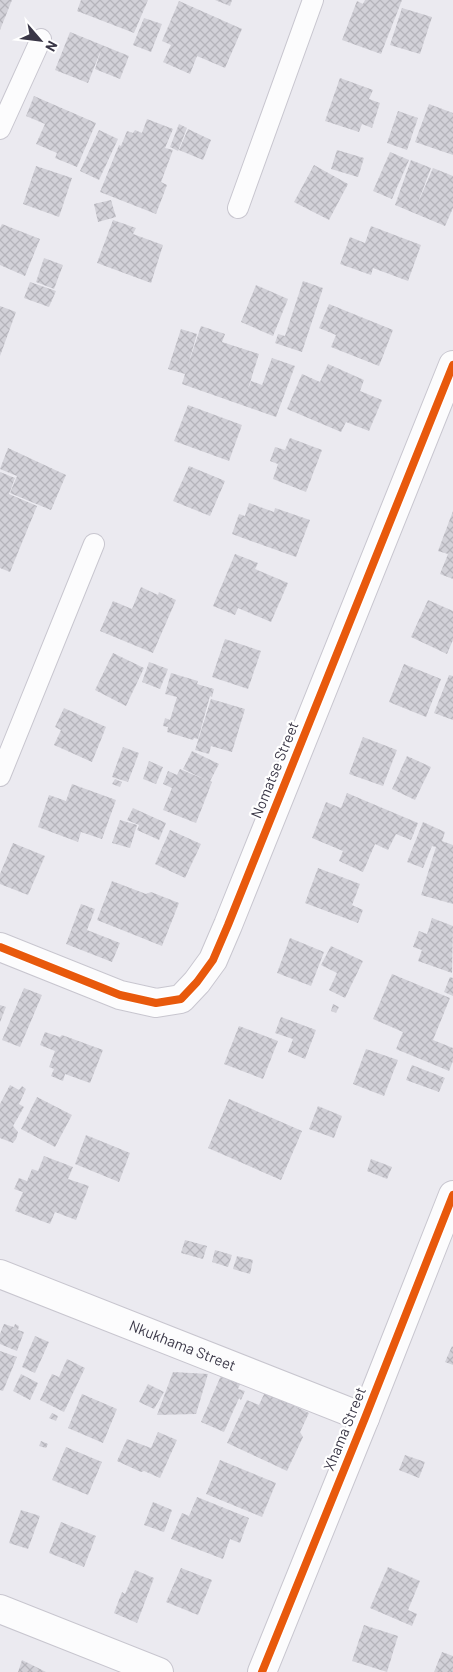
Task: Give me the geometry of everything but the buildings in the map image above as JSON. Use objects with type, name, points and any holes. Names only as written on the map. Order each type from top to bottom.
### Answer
[{"type":"street","name":"Nomatse Street","points":[[0,947],[120,995],[156,1004],[181,999],[197,982],[213,960],[228,925],[450,382]]},
{"type":"street","name":"Xhama Street","points":[[262,1672],[453,1195]]},
{"type":"street","name":"Nkukhama Street","points":[[0,1274],[365,1418]]},
{"type":"street","points":[[0,1609],[159,1672]]},
{"type":"lane","points":[[238,208],[313,0]]},
{"type":"lane","points":[[0,129],[41,39]]},
{"type":"lane","points":[[0,776],[94,544]]},
{"type":"cycle path","points":[[0,947],[120,995],[156,1003],[181,999],[197,982],[213,960],[228,925],[453,365]]},
{"type":"cycle path","points":[[262,1672],[453,1195]]}]
